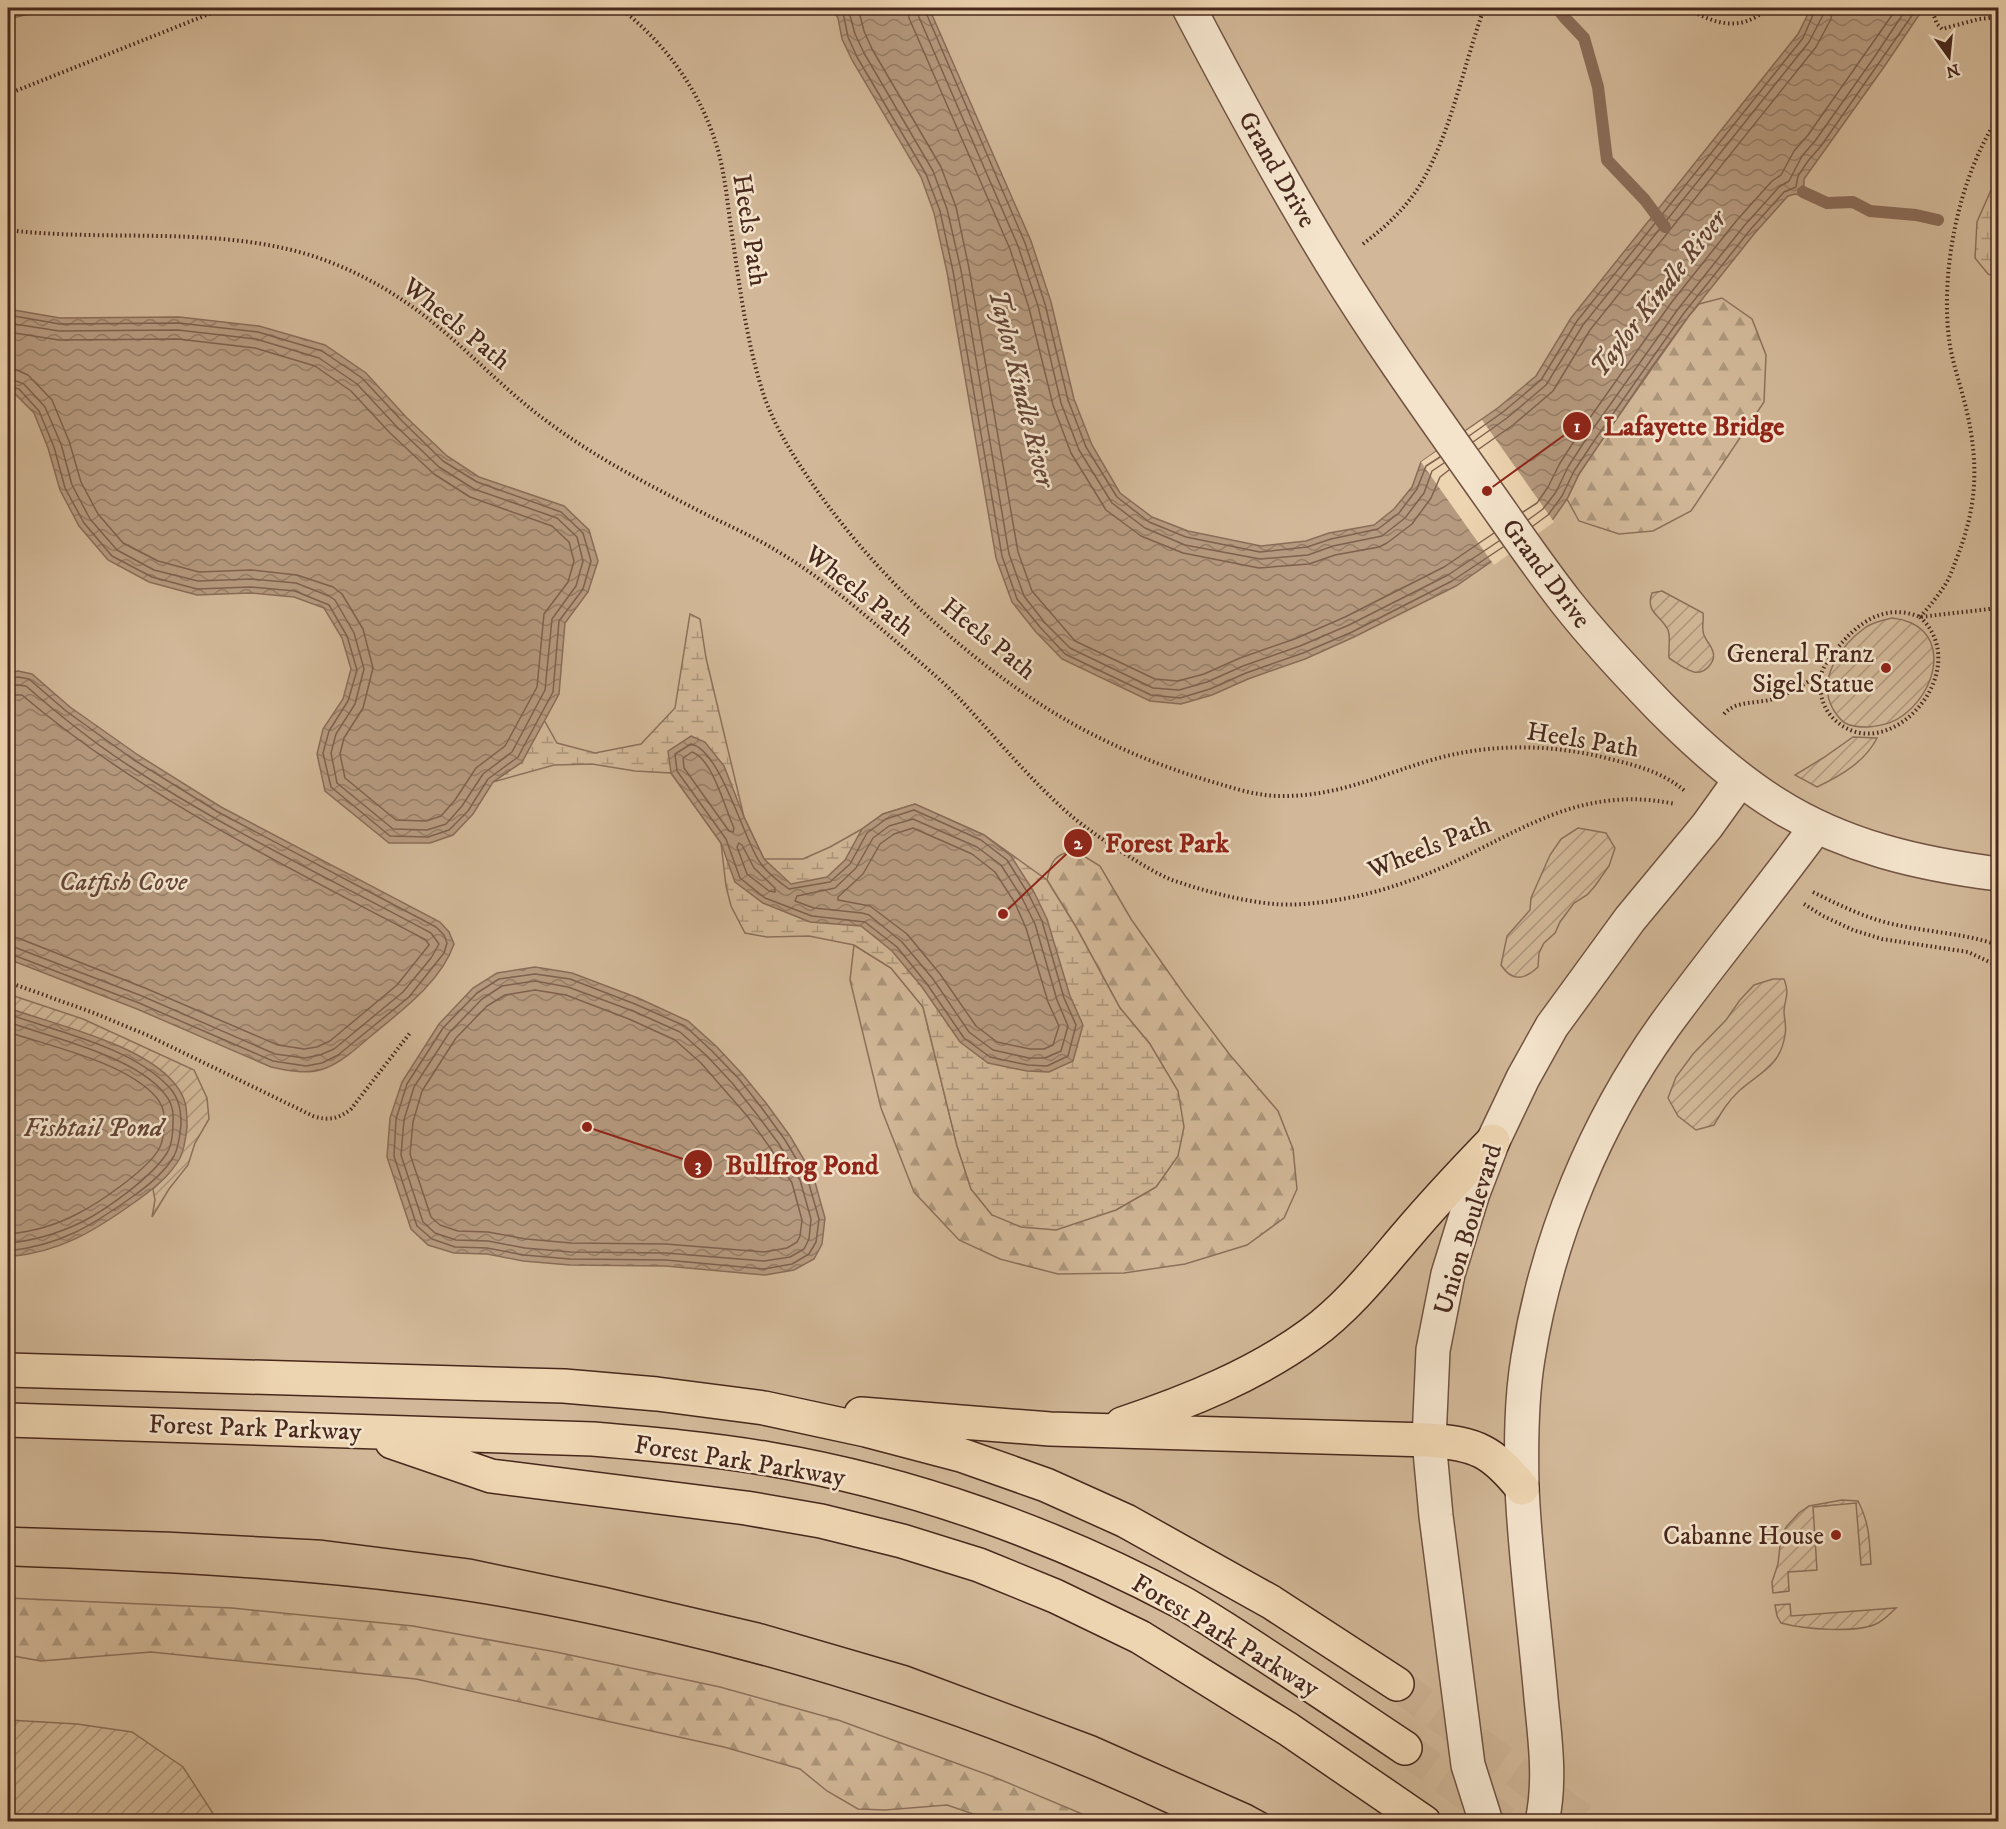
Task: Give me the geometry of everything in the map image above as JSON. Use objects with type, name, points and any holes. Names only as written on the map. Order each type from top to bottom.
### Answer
[{"type":"main road","points":[[1103,1431],[1179,1405],[1220,1386],[1270,1361],[1312,1333],[1352,1297],[1492,1141]]},
{"type":"main road","name":"Forest Park Parkway","points":[[8,1370],[564,1386],[657,1394],[764,1408],[866,1430],[961,1455],[1046,1485],[1126,1521],[1251,1590],[1397,1684]]},
{"type":"main road","points":[[764,1408],[1103,1431],[1429,1440],[1461,1443],[1486,1453],[1506,1468],[1522,1488]]},
{"type":"main road","name":"Forest Park Parkway","points":[[8,1420],[593,1439],[668,1445],[770,1459],[854,1478],[1003,1521],[1079,1553],[1183,1603],[1269,1657],[1405,1748]]},
{"type":"main road","points":[[356,1430],[491,1476],[746,1508],[821,1521],[902,1541],[979,1565],[1055,1596],[1140,1637],[1279,1722],[1424,1821]]},
{"type":"street","name":"Grand Drive","points":[[1189,8],[1266,151],[1331,263],[1451,441],[1535,559],[1567,603],[1620,666],[1676,723],[1740,780],[1816,827],[1851,842],[1908,859],[1998,874]]},
{"type":"street","name":"Union Boulevard","points":[[1486,1821],[1468,1765],[1436,1516],[1429,1440],[1433,1350],[1448,1275],[1473,1193],[1492,1141],[1552,1026],[1630,919],[1707,826],[1740,780]]},
{"type":"street","points":[[1542,1821],[1545,1807],[1547,1759],[1522,1488],[1522,1421],[1539,1298],[1588,1155],[1626,1086],[1665,1026],[1816,827]]},
{"type":"path","points":[[8,94],[224,8]]},
{"type":"path","name":"Heels Path","points":[[620,8],[656,39],[679,67],[708,121],[720,158],[745,325],[753,361],[781,436],[825,502],[857,543],[930,617],[972,655],[1015,688],[1055,714],[1160,765],[1212,782],[1275,796],[1330,793],[1367,783],[1432,759],[1463,752],[1525,747],[1596,756],[1658,772],[1688,793]]},
{"type":"path","points":[[1359,247],[1382,230],[1401,211],[1423,181],[1441,141],[1482,14],[1486,8]]},
{"type":"path","points":[[1686,8],[1708,20],[1732,24],[1755,19],[1768,8]]},
{"type":"path","points":[[1931,8],[1936,24],[1942,29],[1979,19],[1998,17]]},
{"type":"path","points":[[1920,617],[1946,584],[1969,520],[1975,489],[1975,464],[1970,431],[1950,347],[1947,289],[1950,257],[1967,185],[1978,154],[1998,118]]},
{"type":"path","name":"Wheels Path","points":[[8,230],[94,236],[215,238],[263,244],[304,253],[373,282],[398,296],[438,326],[512,394],[571,438],[642,482],[775,549],[815,576],[906,650],[952,691],[1072,817],[1118,849],[1166,878],[1205,891],[1279,905],[1319,902],[1398,885],[1564,809],[1593,802],[1626,800],[1673,803]]},
{"type":"path","points":[[1920,617],[1998,608]]},
{"type":"path","points":[[1722,718],[1734,706],[1771,699],[1806,684],[1821,673],[1840,645],[1865,620],[1880,614],[1911,613],[1920,617],[1926,623],[1937,644],[1939,668],[1936,680],[1912,716],[1892,728],[1864,734],[1841,725],[1827,710],[1823,701],[1820,686],[1821,673]]},
{"type":"path","points":[[1810,890],[1832,902],[1881,921],[1969,937],[1998,945]]},
{"type":"path","points":[[1806,905],[1853,930],[1882,939],[1968,952],[1998,966]]},
{"type":"path","points":[[8,982],[147,1035],[313,1116],[326,1120],[342,1116],[351,1109],[410,1033]]},
{"type":"green space","points":[[8,8],[1998,8],[1998,1821],[8,1821]]},
{"type":"green space","points":[[1998,174],[1998,278],[1988,274],[1975,258],[1977,222]]},
{"type":"green space","points":[[1722,298],[1752,319],[1766,355],[1764,402],[1691,511],[1653,531],[1619,534],[1579,521],[1567,499],[1579,474],[1688,317],[1699,304]]},
{"type":"green space","points":[[1662,591],[1703,613],[1704,634],[1713,656],[1713,660],[1706,669],[1694,672],[1669,658],[1668,630],[1652,610],[1650,600],[1652,593]]},
{"type":"green space","points":[[690,614],[700,619],[706,658],[744,817],[764,859],[803,859],[862,829],[883,814],[915,804],[984,835],[1047,880],[1076,927],[1120,1008],[1150,1044],[1178,1091],[1184,1127],[1178,1156],[1156,1187],[1116,1210],[1056,1230],[1021,1227],[992,1215],[971,1189],[957,1146],[923,1007],[891,968],[854,945],[809,936],[767,937],[745,933],[731,906],[726,886],[721,843],[671,773],[635,771],[592,764],[554,765],[493,782],[522,762],[544,720],[557,743],[595,753],[641,744],[675,708]]},
{"type":"green space","points":[[1892,618],[1910,623],[1923,631],[1931,643],[1934,657],[1927,687],[1906,713],[1893,721],[1868,727],[1848,724],[1841,720],[1833,709],[1827,686],[1829,675],[1840,653],[1857,634],[1875,622]]},
{"type":"green space","points":[[1853,737],[1877,738],[1866,754],[1843,773],[1817,787],[1795,775],[1823,758]]},
{"type":"green space","points":[[1578,828],[1606,833],[1615,848],[1609,866],[1587,895],[1574,903],[1555,933],[1544,943],[1539,953],[1538,967],[1528,975],[1514,977],[1501,965],[1507,936],[1530,910],[1531,898],[1550,855],[1561,839]]},
{"type":"green space","points":[[1074,850],[1100,866],[1131,919],[1186,997],[1230,1055],[1278,1111],[1293,1149],[1297,1189],[1284,1218],[1247,1245],[1185,1264],[1124,1273],[1058,1274],[1000,1259],[959,1240],[914,1192],[881,1108],[850,980],[854,945],[891,968],[923,1007],[957,1145],[971,1189],[992,1215],[1116,1210],[1156,1187],[1178,1155],[1150,1044],[1120,1008],[1076,927],[1047,880],[1055,859]]},
{"type":"green space","points":[[1773,979],[1784,979],[1787,989],[1784,1011],[1786,1032],[1779,1055],[1768,1068],[1735,1095],[1714,1125],[1696,1130],[1678,1116],[1668,1098],[1676,1077],[1693,1054],[1726,1020],[1754,985]]},
{"type":"green space","points":[[8,994],[83,1019],[194,1070],[207,1098],[209,1119],[195,1143],[188,1165],[169,1189],[152,1217],[155,1200],[153,1189],[169,1173],[43,1020],[8,1008]]},
{"type":"green space","points":[[1842,1500],[1858,1501],[1865,1517],[1871,1564],[1861,1565],[1856,1503],[1813,1507],[1817,1570],[1788,1572],[1789,1591],[1773,1593],[1772,1582],[1778,1564],[1781,1536],[1787,1526],[1809,1506]]},
{"type":"green space","points":[[8,1598],[232,1608],[413,1626],[556,1652],[720,1687],[838,1720],[994,1777],[1099,1821],[994,1821],[947,1805],[885,1810],[858,1809],[827,1791],[800,1769],[724,1747],[416,1679],[151,1652],[41,1661],[8,1655]]},
{"type":"green space","points":[[1790,1604],[1791,1616],[1896,1608],[1881,1621],[1869,1626],[1830,1629],[1781,1623],[1775,1605]]},
{"type":"green space","points":[[8,1720],[77,1724],[132,1732],[183,1767],[216,1821],[23,1822],[8,1818]]},
{"type":"water","points":[[8,8],[54,8],[8,19]]},
{"type":"water","name":"Taylor Kindle River","points":[[832,8],[929,8],[1031,241],[1051,302],[1074,399],[1092,445],[1120,493],[1152,517],[1188,531],[1261,546],[1306,541],[1329,533],[1374,525],[1394,509],[1412,487],[1421,462],[1499,407],[1536,376],[1571,318],[1798,34],[1811,8],[1921,8],[1919,15],[1884,67],[1804,179],[1804,187],[1817,199],[1795,194],[1788,196],[1754,234],[1651,368],[1579,474],[1567,499],[1553,519],[1456,586],[1354,637],[1305,659],[1248,679],[1212,695],[1181,704],[1150,701],[1062,659],[1035,631],[1012,602],[996,558],[947,272],[934,213],[921,177],[852,60],[842,39],[838,18]]},
{"type":"water","points":[[8,309],[60,318],[179,317],[259,326],[325,345],[366,373],[406,417],[447,456],[479,477],[564,506],[589,530],[598,561],[588,592],[565,623],[559,694],[522,762],[493,782],[473,814],[453,835],[430,843],[389,843],[325,791],[317,754],[323,729],[343,699],[351,669],[342,638],[324,608],[294,597],[250,593],[197,595],[149,582],[108,560],[79,526],[60,490],[48,448],[34,413],[15,394],[8,391]]},
{"type":"water","name":"Catfish Cove","points":[[18,671],[32,674],[70,707],[138,755],[221,807],[440,922],[449,932],[454,944],[440,971],[407,1006],[344,1058],[326,1068],[299,1072],[271,1067],[137,1009],[8,959],[8,673]]},
{"type":"water","points":[[691,736],[705,742],[724,766],[764,859],[791,884],[827,877],[845,860],[862,829],[883,814],[915,804],[984,835],[1011,856],[1034,892],[1047,919],[1070,996],[1083,1025],[1073,1061],[1049,1072],[1027,1071],[988,1063],[960,1042],[922,987],[892,951],[861,926],[810,922],[763,903],[735,882],[721,843],[671,773],[668,751]]},
{"type":"water","points":[[535,967],[572,973],[638,998],[688,1021],[717,1047],[766,1103],[790,1136],[813,1175],[825,1218],[822,1244],[814,1259],[794,1270],[765,1275],[665,1266],[570,1265],[523,1261],[487,1254],[454,1253],[428,1245],[411,1229],[387,1157],[390,1118],[402,1082],[439,1024],[473,988],[497,973]]},
{"type":"water","name":"Fishtail Pond","points":[[8,1008],[98,1037],[142,1058],[161,1070],[182,1095],[186,1104],[187,1127],[183,1151],[176,1165],[141,1197],[105,1223],[75,1239],[44,1251],[8,1257]]},
{"type":"pier","points":[[1482,420],[1554,522],[1494,565],[1421,462]]},
{"type":"waterway","points":[[1557,8],[1584,38],[1598,87],[1607,160],[1645,200],[1665,227]]},
{"type":"waterway","points":[[1803,192],[1827,203],[1853,202],[1870,211],[1916,215],[1938,220]]},
{"type":"tunnel","points":[[1397,1684],[1585,1822]]},
{"type":"tunnel","points":[[1405,1748],[1504,1822]]},
{"type":"tram line","points":[[8,1527],[321,1540],[471,1559],[605,1587],[760,1623],[908,1666],[1095,1736],[1251,1805],[1282,1822]]},
{"type":"tram line","points":[[8,1566],[212,1576],[365,1588],[478,1603],[601,1626],[796,1675],[929,1717],[1059,1766],[1186,1822]]},
{"type":"place","name":"Lafayette Bridge","points":[[1487,491]]},
{"type":"place","name":"General Franz Sigel Statue","points":[[1886,668]]},
{"type":"place","name":"Forest Park","points":[[1003,914]]},
{"type":"place","name":"Bullfrog Pond","points":[[587,1127]]},
{"type":"place","name":"Cabanne House","points":[[1836,1535]]}]
